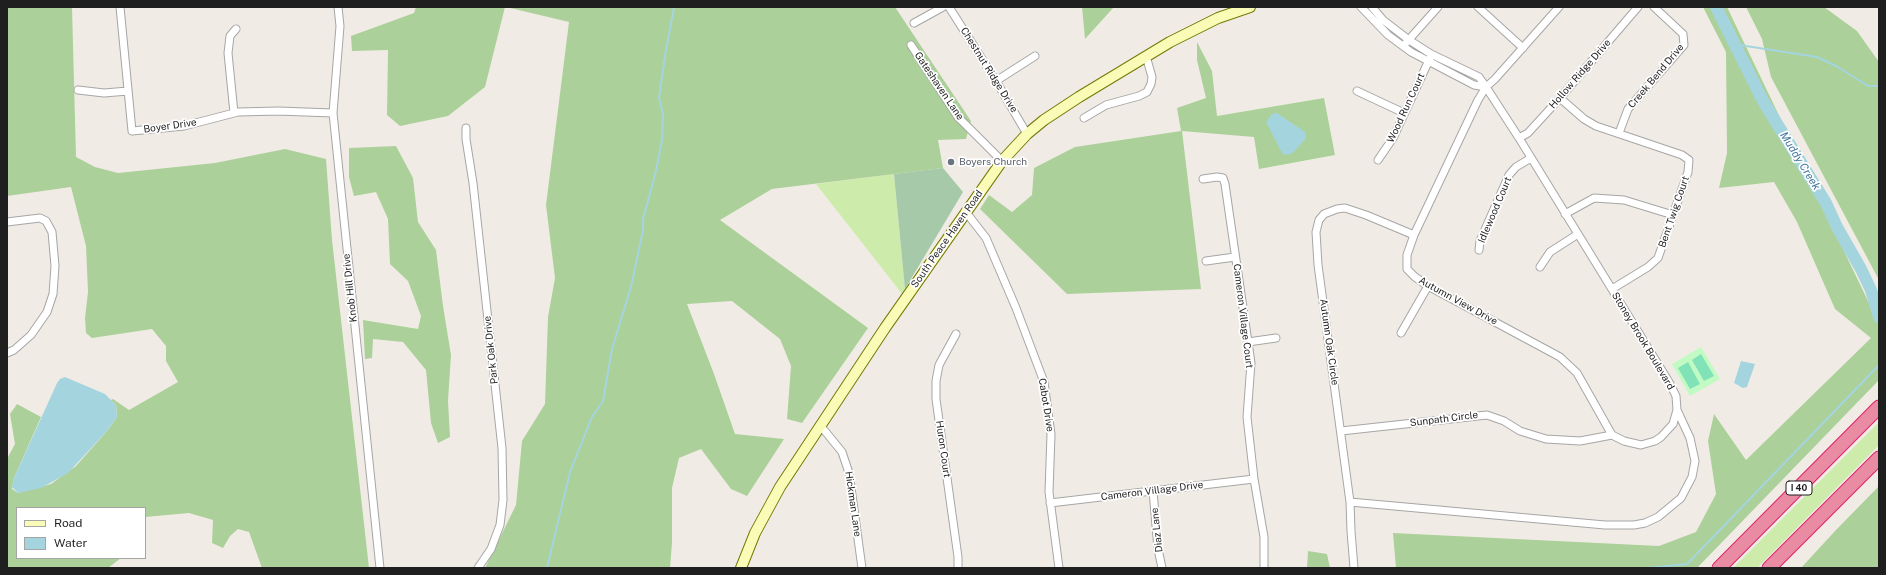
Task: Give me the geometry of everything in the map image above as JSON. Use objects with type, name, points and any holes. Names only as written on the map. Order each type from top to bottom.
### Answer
[{"type":"highway","name":"I 40","points":[[1719,568],[1879,408]]},
{"type":"highway","points":[[1769,568],[1879,458]]},
{"type":"main road","name":"South Peace Haven Road","points":[[741,568],[755,533],[780,487],[820,425],[965,211],[1002,161],[1027,134],[1044,120],[1146,56],[1218,18],[1250,7]]},
{"type":"street","name":"Boyer Drive","points":[[120,7],[132,131],[184,126],[234,113],[278,111],[333,113]]},
{"type":"street","name":"Knob Hill Drive","points":[[338,7],[340,26],[333,113],[380,568]]},
{"type":"street","points":[[914,23],[943,7]]},
{"type":"street","name":"Chestnut Ridge Drive","points":[[949,7],[996,81],[1027,134]]},
{"type":"street","points":[[1361,7],[1388,35],[1403,47],[1428,62],[1474,85],[1486,87]]},
{"type":"street","name":"Stoney Brook Boulevard","points":[[1350,502],[1625,526],[1645,523],[1663,514],[1681,498],[1692,478],[1694,461],[1694,453],[1690,438],[1677,410],[1676,396],[1669,382],[1486,87],[1478,77],[1408,40],[1383,20],[1372,7]]},
{"type":"street","points":[[1403,47],[1438,7]]},
{"type":"street","points":[[1478,7],[1522,48]]},
{"type":"street","name":"Autumn View Drive","points":[[1559,7],[1522,48],[1496,80],[1486,87],[1478,100],[1414,235],[1407,255],[1407,269],[1428,286],[1560,357],[1580,378],[1612,435]]},
{"type":"street","name":"Hollow Ridge Drive","points":[[1519,138],[1528,133],[1560,98],[1638,7]]},
{"type":"street","name":"Creek Bend Drive","points":[[1619,133],[1628,110],[1684,45],[1683,34],[1654,7]]},
{"type":"street","points":[[234,113],[228,53],[230,36],[236,29]]},
{"type":"street","name":"Gateshaven Lane","points":[[911,45],[958,117],[1002,161]]},
{"type":"street","name":"Wood Run Court","points":[[1378,160],[1393,138],[1432,54]]},
{"type":"street","points":[[996,81],[1035,56]]},
{"type":"street","points":[[1084,118],[1106,105],[1139,96],[1147,92],[1151,84],[1152,76],[1146,56]]},
{"type":"street","points":[[78,90],[104,93],[128,91]]},
{"type":"street","points":[[1357,91],[1404,113]]},
{"type":"street","name":"Bent Twig Court","points":[[1560,98],[1584,119],[1596,126],[1682,155],[1689,160],[1688,172],[1658,258],[1648,267],[1612,289]]},
{"type":"street","name":"Park Oak Drive","points":[[466,128],[502,448],[503,500],[500,525],[491,549],[478,568]]},
{"type":"street","name":"Idlewood Court","points":[[1479,250],[1480,241],[1510,175],[1516,167],[1531,158]]},
{"type":"street","name":"Cameron Village Court","points":[[1203,179],[1217,177],[1223,178],[1248,342],[1251,381],[1247,417],[1254,479],[1264,537],[1264,568]]},
{"type":"street","points":[[1565,214],[1594,198],[1624,200],[1673,214]]},
{"type":"street","name":"Autumn Oak Circle","points":[[1354,568],[1350,502],[1316,242],[1316,232],[1319,220],[1330,211],[1345,208],[1414,235]]},
{"type":"street","name":"Cabot Drive","points":[[965,211],[986,238],[1016,308],[1044,382],[1051,434],[1049,492],[1059,568]]},
{"type":"street","points":[[7,222],[40,218],[46,221],[52,232],[55,266],[53,294],[47,312],[31,335],[22,344],[7,353]]},
{"type":"street","points":[[1540,267],[1550,252],[1578,234]]},
{"type":"street","points":[[1206,261],[1235,257]]},
{"type":"street","points":[[1401,334],[1428,286]]},
{"type":"street","name":"Huron Court","points":[[956,334],[939,365],[936,381],[936,399],[958,557],[958,568]]},
{"type":"street","points":[[1248,342],[1276,338]]},
{"type":"street","points":[[1612,435],[1633,444],[1655,441],[1670,429],[1676,418],[1677,410]]},
{"type":"street","name":"Sunpath Circle","points":[[1341,431],[1487,415],[1504,421],[1520,431],[1546,439],[1580,441],[1612,435]]},
{"type":"street","name":"Hickman Lane","points":[[820,425],[842,452],[849,473],[862,568]]},
{"type":"street","name":"Cameron Village Drive","points":[[1050,503],[1254,479]]},
{"type":"street","name":"Diaz Lane","points":[[1153,491],[1158,549],[1162,568]]},
{"type":"green space","points":[[7,7],[72,7],[76,157],[95,167],[118,173],[215,163],[285,149],[326,159],[332,240],[369,568],[262,568],[249,532],[238,529],[230,536],[223,548],[212,543],[213,520],[189,513],[146,517],[146,507],[16,507],[16,559],[120,559],[108,568],[7,568],[7,459],[15,444],[10,414],[17,404],[41,417],[14,478],[12,489],[18,493],[51,484],[76,466],[107,431],[117,417],[116,405],[111,400],[113,399],[129,410],[178,382],[166,361],[166,346],[152,329],[92,338],[86,333],[85,318],[88,292],[86,246],[71,187],[7,196]]},
{"type":"green space","points":[[416,7],[505,7],[485,87],[448,116],[400,126],[387,115],[388,50],[352,51],[351,36],[414,13]]},
{"type":"green space","points":[[506,7],[895,7],[971,121],[966,139],[938,140],[943,168],[772,189],[720,220],[868,328],[802,423],[787,419],[791,366],[780,339],[732,301],[687,304],[735,434],[784,439],[747,496],[731,489],[701,449],[679,458],[672,488],[672,543],[670,568],[485,568],[516,505],[522,441],[545,404],[548,317],[555,278],[546,205],[569,22]]},
{"type":"green space","points":[[1082,7],[1114,7],[1085,39]]},
{"type":"green space","points":[[1703,7],[1727,7],[1879,324],[1879,380],[1697,568],[1396,568],[1393,533],[1659,546],[1696,532],[1716,494],[1708,441],[1714,414],[1746,460],[1871,338],[1835,309],[1797,222],[1774,182],[1719,188],[1727,153],[1726,52]]},
{"type":"green space","points":[[1746,7],[1824,7],[1857,31],[1879,62],[1879,280],[1771,77],[1762,39]]},
{"type":"green space","points":[[1197,42],[1212,71],[1217,116],[1324,98],[1335,155],[1259,169],[1254,137],[1182,131],[1201,289],[1067,294],[980,209],[989,195],[1012,212],[1032,195],[1034,168],[1075,147],[1181,131],[1177,108],[1206,98],[1197,60]]},
{"type":"green space","points":[[396,146],[413,178],[418,222],[436,250],[451,355],[448,401],[450,437],[438,443],[431,423],[426,370],[403,342],[373,339],[372,358],[365,359],[363,320],[418,329],[421,316],[408,281],[390,264],[388,219],[376,192],[354,196],[349,177],[349,148]]},
{"type":"green space","points":[[943,168],[963,192],[905,289],[894,174]]},
{"type":"green space","points":[[894,174],[905,289],[903,295],[816,184]]},
{"type":"green space","points":[[1701,347],[1720,379],[1690,396],[1672,364]]},
{"type":"green space","points":[[1701,354],[1714,376],[1704,381],[1692,360]]},
{"type":"green space","points":[[1688,362],[1700,384],[1690,389],[1678,368]]},
{"type":"green space","points":[[1879,422],[1879,445],[1757,568],[1733,568]]},
{"type":"green space","points":[[1879,486],[1879,568],[1801,568],[1835,531]]},
{"type":"green space","points":[[1308,551],[1327,554],[1330,568],[1307,568]]},
{"type":"water","points":[[1277,113],[1305,132],[1306,138],[1293,153],[1285,155],[1282,153],[1266,122],[1272,114]]},
{"type":"water","points":[[1741,361],[1755,364],[1747,387],[1743,388],[1734,383]]},
{"type":"water","points":[[65,377],[105,394],[116,405],[117,417],[107,431],[68,473],[41,488],[18,493],[12,487],[14,478],[57,383],[60,379]]},
{"type":"waterway","points":[[547,568],[570,472],[592,417],[603,401],[612,349],[631,287],[643,230],[643,219],[655,175],[662,140],[663,114],[659,98],[674,7]]},
{"type":"waterway","name":"Muddy Creek","points":[[1716,7],[1763,101],[1826,203],[1837,227],[1861,269],[1871,290],[1879,317]]},
{"type":"waterway","points":[[1729,33],[1739,44],[1817,57],[1836,66],[1868,86],[1879,86]]},
{"type":"waterway","points":[[1647,568],[1687,564],[1879,365]]},
{"type":"place","name":"Boyers Church","points":[[951,162]]}]
